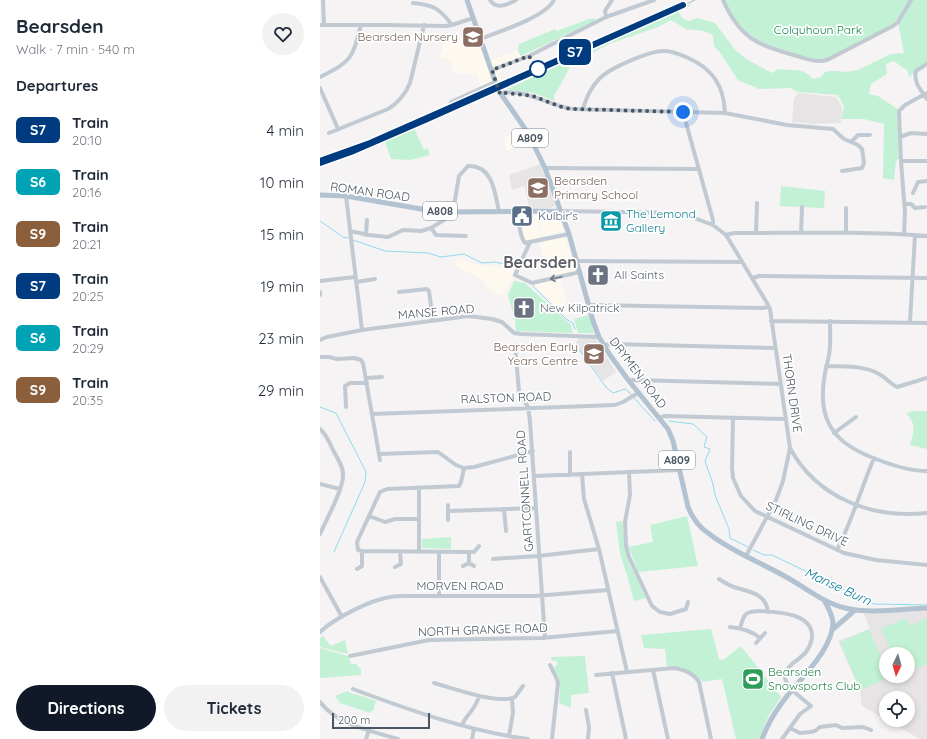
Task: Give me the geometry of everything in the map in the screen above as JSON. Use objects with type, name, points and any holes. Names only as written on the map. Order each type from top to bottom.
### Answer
[{"type":"main road","name":"DRYMEN ROAD","points":[[467,0],[500,92],[525,128],[545,168],[569,234],[599,337],[629,382],[635,395],[659,418],[668,429],[673,441],[688,507],[695,520],[708,533],[746,556],[836,605],[855,610],[927,608]]},
{"type":"main road","name":"ROMAN ROAD","points":[[320,195],[346,196],[446,212],[560,211]]},
{"type":"main road","points":[[762,739],[772,717],[817,660],[832,630],[832,617],[823,599]]},
{"type":"main road","points":[[832,630],[855,610]]},
{"type":"street","points":[[323,0],[322,25],[361,24],[445,26],[473,18]]},
{"type":"street","points":[[490,0],[493,4],[499,6],[516,0]]},
{"type":"street","points":[[480,39],[514,26],[536,15],[550,6],[554,0]]},
{"type":"street","points":[[606,17],[605,11],[612,0]]},
{"type":"street","points":[[492,70],[529,56],[606,17],[654,0]]},
{"type":"street","points":[[723,0],[734,22],[741,30],[756,41],[769,48],[820,61],[827,60],[893,26],[898,22],[911,0]]},
{"type":"street","points":[[412,3],[430,5],[438,9],[452,25]]},
{"type":"street","points":[[320,77],[348,60],[355,47],[361,24]]},
{"type":"street","points":[[329,133],[388,109],[402,98],[410,83],[424,25]]},
{"type":"street","points":[[582,110],[595,84],[604,74],[635,59],[657,51],[665,51],[690,59],[698,63],[710,73],[721,89],[724,99],[725,113]]},
{"type":"street","points":[[927,64],[916,71],[915,76],[927,99]]},
{"type":"street","points":[[451,102],[496,83]]},
{"type":"street","points":[[320,88],[338,130]]},
{"type":"street","points":[[500,92],[533,96],[564,108],[582,110],[725,113],[787,125],[830,128],[837,131],[844,139],[858,145],[862,149],[864,164],[862,168],[842,171]]},
{"type":"street","points":[[904,234],[905,213],[899,115],[901,108],[925,93]]},
{"type":"street","points":[[683,112],[713,220],[712,225]]},
{"type":"street","points":[[900,137],[911,133],[927,134]]},
{"type":"street","points":[[851,142],[858,135],[870,135]]},
{"type":"street","points":[[901,161],[927,161]]},
{"type":"street","points":[[453,212],[459,176],[468,166],[472,166],[484,170],[489,176],[495,193],[499,212]]},
{"type":"street","points":[[545,168],[699,169]]},
{"type":"street","points":[[913,193],[918,182],[927,181]]},
{"type":"street","points":[[346,196],[362,330]]},
{"type":"street","points":[[756,233],[757,203]]},
{"type":"street","points":[[904,204],[911,203],[915,208],[925,207]]},
{"type":"street","points":[[801,233],[802,207]]},
{"type":"street","points":[[846,208],[846,234]]},
{"type":"street","points":[[560,211],[681,213],[712,225],[726,235],[734,233],[801,233],[904,234],[927,236]]},
{"type":"street","points":[[350,231],[366,235],[388,237],[402,230],[421,231],[431,228],[444,220],[446,212]]},
{"type":"street","points":[[518,212],[520,229],[525,243],[569,234]]},
{"type":"street","points":[[366,235],[368,220]]},
{"type":"street","points":[[431,228],[436,235],[466,236]]},
{"type":"street","name":"THORN DRIVE","points":[[726,235],[769,306],[790,448],[781,485],[768,518],[746,556]]},
{"type":"street","points":[[910,322],[915,235]]},
{"type":"street","points":[[530,242],[514,275],[532,283],[580,272]]},
{"type":"street","points":[[577,260],[742,262]]},
{"type":"street","points":[[753,278],[759,276],[927,278]]},
{"type":"street","points":[[320,281],[375,279]]},
{"type":"street","points":[[399,292],[427,289],[429,291],[433,321]]},
{"type":"street","points":[[589,305],[762,308],[769,306]]},
{"type":"street","name":"MANSE ROAD","points":[[320,340],[327,337],[362,330],[470,316],[502,322],[514,333],[599,337]]},
{"type":"street","points":[[771,321],[927,323]]},
{"type":"street","points":[[830,321],[829,354],[822,395],[823,407],[827,421],[834,433],[852,449],[874,458],[892,465],[927,471]]},
{"type":"street","name":"GARTCONNELL ROAD","points":[[515,345],[519,392],[528,407],[530,421],[545,638]]},
{"type":"street","points":[[604,345],[775,348]]},
{"type":"street","points":[[320,357],[358,358],[363,363],[380,460]]},
{"type":"street","points":[[826,366],[867,369],[881,375],[897,387],[927,378]]},
{"type":"street","points":[[346,408],[346,386],[350,383],[382,377]]},
{"type":"street","points":[[629,382],[633,380],[780,384]]},
{"type":"street","name":"RALSTON ROAD","points":[[372,414],[616,404],[635,395]]},
{"type":"street","points":[[659,418],[664,416],[785,419]]},
{"type":"street","points":[[834,433],[856,417]]},
{"type":"street","name":"STIRLING DRIVE","points":[[733,418],[732,468],[734,483],[745,502],[755,511],[837,550],[855,556],[876,560],[927,564]]},
{"type":"street","points":[[320,429],[331,446],[343,471],[344,477],[340,489],[321,526],[320,534]]},
{"type":"street","points":[[790,448],[800,464],[822,487],[839,498],[856,506],[870,510],[889,513],[927,513]]},
{"type":"street","points":[[379,454],[438,452],[456,465],[464,468],[474,468],[533,451]]},
{"type":"street","points":[[570,452],[570,475]]},
{"type":"street","points":[[837,550],[848,528],[874,458]]},
{"type":"street","points":[[464,468],[462,482],[459,486],[383,489],[380,492],[357,542],[358,550],[362,552],[474,552],[478,556]]},
{"type":"street","points":[[534,476],[680,470]]},
{"type":"street","points":[[629,472],[630,494],[625,522],[626,545],[629,557],[652,606],[660,612],[670,614],[688,610],[688,602]]},
{"type":"street","points":[[582,474],[584,499],[599,549],[626,672]]},
{"type":"street","points":[[320,484],[340,489]]},
{"type":"street","points":[[419,488],[419,552]]},
{"type":"street","points":[[448,505],[448,520]]},
{"type":"street","points":[[448,511],[465,513],[504,509],[536,508]]},
{"type":"street","points":[[504,509],[506,531]]},
{"type":"street","points":[[369,516],[385,522],[395,518],[419,519]]},
{"type":"street","points":[[474,552],[479,546]]},
{"type":"street","points":[[493,559],[540,556],[599,549]]},
{"type":"street","points":[[362,552],[362,566]]},
{"type":"street","points":[[400,552],[400,564]]},
{"type":"street","points":[[439,552],[439,596]]},
{"type":"street","points":[[468,552],[469,563]]},
{"type":"street","points":[[502,558],[502,564]]},
{"type":"street","points":[[469,563],[474,566]]},
{"type":"street","points":[[463,566],[469,563]]},
{"type":"street","points":[[400,564],[406,567]]},
{"type":"street","points":[[395,567],[400,564]]},
{"type":"street","points":[[362,566],[367,569]]},
{"type":"street","points":[[357,569],[362,566]]},
{"type":"street","points":[[320,577],[342,617]]},
{"type":"street","points":[[719,579],[733,587],[758,595],[766,604],[768,612]]},
{"type":"street","name":"MORVEN ROAD","points":[[320,632],[342,617],[369,604],[389,597],[542,596],[608,590]]},
{"type":"street","points":[[740,628],[743,618],[747,613],[755,611],[777,612],[800,618],[808,624],[811,632],[811,643],[807,652],[786,672],[785,679],[786,683],[811,706],[800,714],[782,739]]},
{"type":"street","points":[[730,628],[740,628],[753,633],[760,638]]},
{"type":"street","name":"NORTH GRANGE ROAD","points":[[350,656],[429,640],[545,638],[617,631]]},
{"type":"street","points":[[756,644],[765,633]]},
{"type":"street","points":[[550,665],[558,683],[552,739]]},
{"type":"street","points":[[596,675],[674,668],[685,670],[695,676],[699,682],[711,739]]},
{"type":"street","points":[[653,670],[668,739]]},
{"type":"street","points":[[612,673],[626,739]]},
{"type":"street","points":[[434,683],[478,696],[512,699],[517,695],[523,686]]},
{"type":"street","points":[[353,689],[378,699],[474,729],[503,737],[509,736],[528,739]]},
{"type":"street","points":[[462,725],[466,717],[474,708],[478,696]]},
{"type":"street","points":[[509,736],[513,714],[512,699]]},
{"type":"street","points":[[320,702],[341,721],[398,739]]},
{"type":"street","points":[[586,710],[589,727],[588,739]]},
{"type":"street","points":[[865,727],[868,721]]},
{"type":"street","points":[[790,728],[800,733],[815,731],[818,728],[836,725],[842,728],[865,727],[871,730]]},
{"type":"street","points":[[472,739],[474,729]]},
{"type":"street","points":[[366,739],[369,730]]},
{"type":"shaded area","points":[[474,32],[486,62],[518,50],[523,60],[500,70],[498,72],[500,80],[481,87],[477,75],[455,73],[451,60],[447,61],[446,58],[444,59],[439,57],[445,42]]},
{"type":"shaded area","points":[[798,93],[836,97],[842,107],[841,123],[813,124],[792,122],[794,99]]},
{"type":"shaded area","points":[[522,131],[529,143],[506,151],[504,138]]},
{"type":"shaded area","name":"Bearsden Primary School","points":[[541,164],[555,206],[550,208],[529,209],[525,186],[512,190],[509,175]]},
{"type":"shaded area","points":[[539,214],[541,237],[525,241],[521,227],[520,215]]},
{"type":"shaded area","points":[[540,214],[558,215],[564,231],[542,236]]},
{"type":"shaded area","points":[[565,237],[576,271],[552,276],[551,270],[545,264],[539,243]]},
{"type":"shaded area","points":[[458,257],[474,264],[515,269],[504,295],[500,295],[487,288],[483,280],[455,265]]},
{"type":"shaded area","points":[[560,278],[569,313],[566,316],[532,284]]},
{"type":"shaded area","name":"Bearsden Early Years Centre","points":[[578,337],[595,338],[616,372],[603,381],[578,347]]},
{"type":"shaded area","points":[[927,610],[927,739],[920,739],[899,727],[915,727],[915,691],[879,691],[879,716],[862,706],[860,690],[838,641],[870,629],[864,614]]},
{"type":"green space","name":"Colquhoun Park","points":[[725,0],[927,0],[927,63],[909,77],[907,70],[894,61],[886,64],[887,74],[871,84],[869,94],[878,96],[899,110],[897,119],[900,133],[901,157],[896,161],[894,180],[883,178],[884,124],[864,119],[841,119],[844,107],[838,95],[798,92],[791,88],[759,89],[738,80],[714,46],[713,35],[704,31],[686,29],[671,20],[658,27],[609,44],[578,61],[570,67],[554,96],[555,101],[534,93],[507,89],[692,3],[689,6],[678,10],[682,18],[688,21],[698,18],[715,23],[736,51],[748,60],[772,73],[778,69],[797,70],[809,75],[813,79],[821,77],[825,72],[830,71],[845,72],[858,70],[891,54],[904,53],[898,22],[907,3],[897,20],[890,26],[829,58],[821,60],[780,50],[751,36],[737,23]]},
{"type":"green space","points":[[595,18],[595,21],[521,56],[518,51],[519,44],[555,29],[557,31]]},
{"type":"green space","points":[[414,128],[424,150],[428,148],[430,155],[410,160],[391,159],[385,141]]},
{"type":"green space","points":[[781,186],[825,191],[824,208],[780,206]]},
{"type":"green space","points":[[514,281],[525,283],[571,325],[573,333],[516,331],[515,320],[508,295]]},
{"type":"green space","points":[[589,315],[594,333],[578,333],[574,319]]},
{"type":"green space","points":[[913,411],[927,411],[927,449],[910,445],[914,428],[912,421],[906,413]]},
{"type":"green space","points":[[687,516],[698,566],[638,572],[629,547],[653,542],[650,525]]},
{"type":"green space","points":[[622,521],[627,558],[646,598],[634,601],[620,554],[616,522]]},
{"type":"green space","points":[[451,537],[451,549],[422,548],[422,539]]},
{"type":"green space","points":[[906,618],[910,626],[927,618],[927,664],[915,669],[915,647],[889,647],[881,629]]},
{"type":"green space","points":[[711,629],[719,659],[723,660],[741,646],[781,697],[769,715],[759,739],[736,739],[722,679],[703,682],[687,670],[667,666],[665,649],[644,648],[641,635]]},
{"type":"green space","points":[[869,629],[879,652],[879,682],[860,690],[840,642]]},
{"type":"green space","points":[[323,636],[331,646],[345,640],[348,654],[320,647],[320,638]]},
{"type":"green space","points":[[320,648],[348,656],[351,664],[356,664],[361,670],[361,675],[320,678]]},
{"type":"green space","points":[[585,656],[589,693],[571,695],[571,708],[559,703],[559,681],[554,668],[558,664],[555,660],[552,661],[551,657]]},
{"type":"green space","points":[[347,691],[376,701],[373,711],[370,713],[340,703],[335,696]]},
{"type":"waterway","name":"Manse Burn","points":[[320,221],[343,237],[348,238]]},
{"type":"waterway","name":"Manse Burn","points":[[353,240],[385,251],[428,253],[441,257],[464,254],[482,263],[495,262],[513,266]]},
{"type":"waterway","name":"Manse Burn","points":[[533,286],[566,319],[573,323],[575,329]]},
{"type":"waterway","name":"Manse Burn","points":[[577,342],[578,348],[606,387],[613,393],[625,389],[632,395]]},
{"type":"waterway","name":"Manse Burn","points":[[634,398],[655,421]]},
{"type":"waterway","points":[[320,407],[336,413],[366,472],[365,482],[334,552]]},
{"type":"waterway","name":"Manse Burn","points":[[669,421],[693,424],[707,437],[704,447],[710,449],[705,461],[715,495],[729,529],[730,538],[748,547]]},
{"type":"waterway","name":"Manse Burn","points":[[753,550],[764,555],[772,555],[874,604],[927,605]]},
{"type":"railway","points":[[320,163],[351,152],[447,111],[695,0]]},
{"type":"train","name":"S7","points":[[320,161],[370,143],[683,5],[508,84],[351,152],[320,163]]},
{"type":"place","name":"Bearsden Nursery","points":[[473,37]]},
{"type":"place","name":"Bearsden Primary School","points":[[538,188]]},
{"type":"place","name":"Kulbir's","points":[[522,216]]},
{"type":"place","name":"The Lemond Gallery","points":[[611,221]]},
{"type":"place","name":"All Saints","points":[[598,275]]},
{"type":"place","name":"New Kilpatrick","points":[[524,308]]},
{"type":"place","name":"Bearsden Early Years Centre","points":[[594,354]]},
{"type":"place","name":"Bearsden Snowsports Club","points":[[753,679]]},
{"type":"district","name":"Bearsden","points":[[540,262]]},
{"type":"route","points":[[538,69],[529,56],[492,70],[500,94],[506,93],[533,96],[568,109],[683,112]]}]
